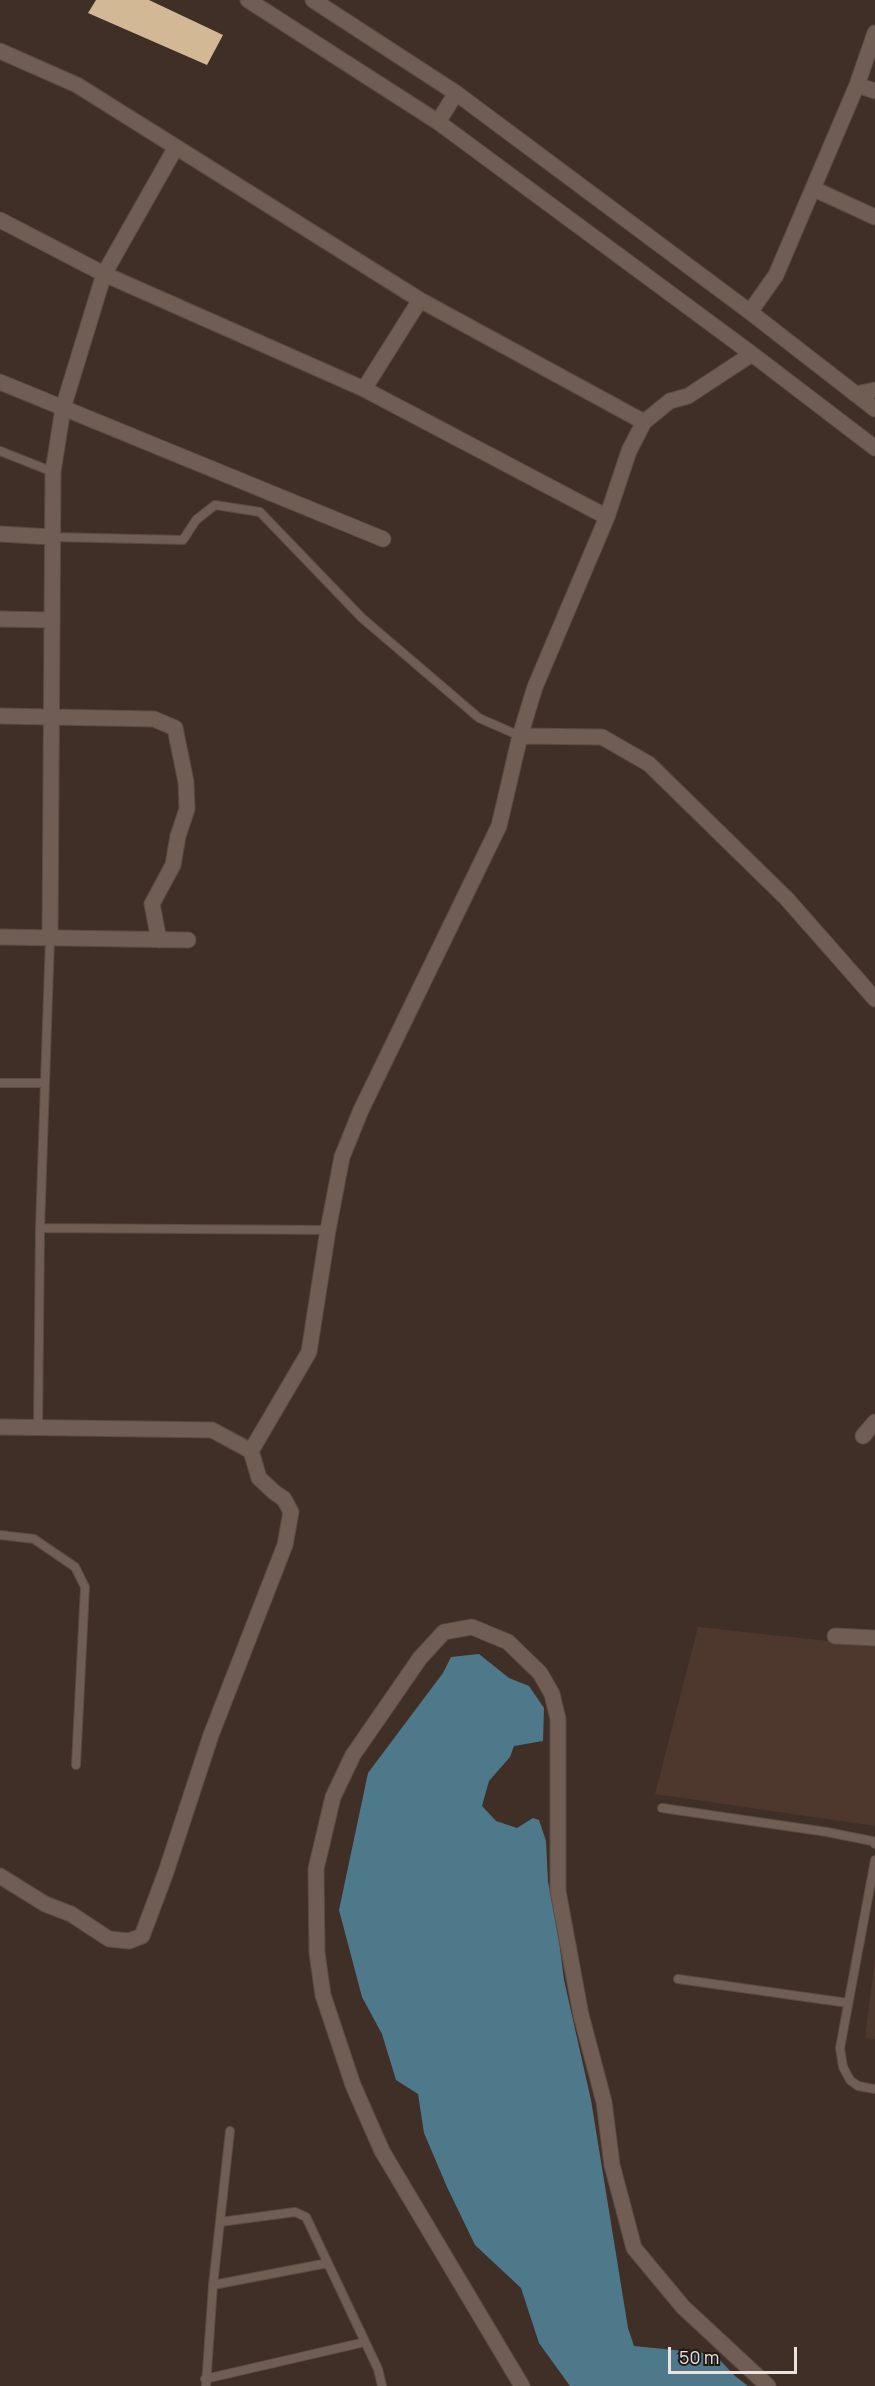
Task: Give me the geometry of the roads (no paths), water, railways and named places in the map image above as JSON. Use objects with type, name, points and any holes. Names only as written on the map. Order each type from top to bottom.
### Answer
[{"type":"street","points":[[248,0],[438,122],[875,448]]},
{"type":"street","points":[[313,0],[456,93],[750,312],[875,410]]},
{"type":"street","points":[[750,312],[776,275],[857,85],[875,33]]},
{"type":"street","points":[[0,51],[77,85],[420,300],[644,422]]},
{"type":"street","points":[[857,85],[875,92]]},
{"type":"street","points":[[438,122],[456,93]]},
{"type":"street","points":[[50,938],[53,472],[63,408],[104,274],[176,147]]},
{"type":"street","points":[[814,189],[875,217]]},
{"type":"street","points":[[0,220],[104,274],[364,389],[607,518]]},
{"type":"street","points":[[364,389],[420,300]]},
{"type":"street","points":[[251,1451],[309,1352],[342,1157],[361,1110],[500,826],[520,736],[535,687],[607,518],[628,451],[644,422],[670,401],[688,396],[752,354]]},
{"type":"street","points":[[0,382],[383,539]]},
{"type":"street","points":[[855,394],[875,390]]},
{"type":"street","points":[[0,534],[52,537]]},
{"type":"street","points":[[0,619],[51,620]]},
{"type":"street","points":[[0,716],[154,719],[175,728],[186,782],[187,809],[177,836],[173,865],[152,904],[159,940]]},
{"type":"street","points":[[520,736],[602,737],[650,764],[787,899],[875,999]]},
{"type":"street","points":[[0,938],[188,940]]},
{"type":"street","points":[[863,1436],[875,1422]]},
{"type":"street","points":[[0,1427],[212,1430],[251,1451],[260,1478],[284,1499],[291,1512],[285,1545],[211,1735],[180,1832],[142,1936],[129,1941],[108,1940],[71,1914],[45,1904],[0,1876]]},
{"type":"street","points":[[522,2386],[382,2151],[353,2085],[323,1995],[317,1953],[316,1869],[333,1797],[353,1755],[420,1658],[444,1632],[472,1627],[508,1642],[540,1673],[552,1694],[558,1719],[558,1891],[581,2015],[604,2102],[612,2165],[634,2248],[683,2307],[768,2386]]},
{"type":"street","points":[[835,1636],[875,1638]]},
{"type":"lane","points":[[0,451],[53,472]]},
{"type":"lane","points":[[52,537],[183,540],[196,520],[215,505],[260,512],[362,618],[479,718],[520,736]]},
{"type":"lane","points":[[38,1429],[40,1228],[50,938]]},
{"type":"lane","points":[[0,1083],[44,1083]]},
{"type":"lane","points":[[40,1228],[328,1230]]},
{"type":"lane","points":[[0,1535],[34,1539],[75,1568],[85,1587],[76,1765]]},
{"type":"lane","points":[[662,1808],[827,1832],[872,1841],[875,1844]]},
{"type":"lane","points":[[875,1860],[840,2048],[845,2073],[858,2086],[875,2089]]},
{"type":"lane","points":[[678,1979],[848,2003]]},
{"type":"lane","points":[[230,2131],[205,2383],[365,2342]]},
{"type":"lane","points":[[220,2222],[299,2213],[306,2217],[378,2369],[382,2386]]},
{"type":"lane","points":[[213,2285],[328,2263]]},
{"type":"water","points":[[479,1654],[509,1678],[529,1686],[544,1708],[543,1741],[514,1746],[510,1757],[489,1781],[482,1806],[496,1821],[517,1828],[533,1818],[539,1820],[546,1841],[548,1882],[556,1917],[564,1980],[591,2100],[628,2328],[634,2346],[714,2354],[748,2386],[570,2386],[539,2343],[521,2288],[475,2245],[424,2133],[418,2094],[396,2080],[382,2034],[362,1997],[339,1910],[368,1773],[443,1673],[451,1657]]}]
